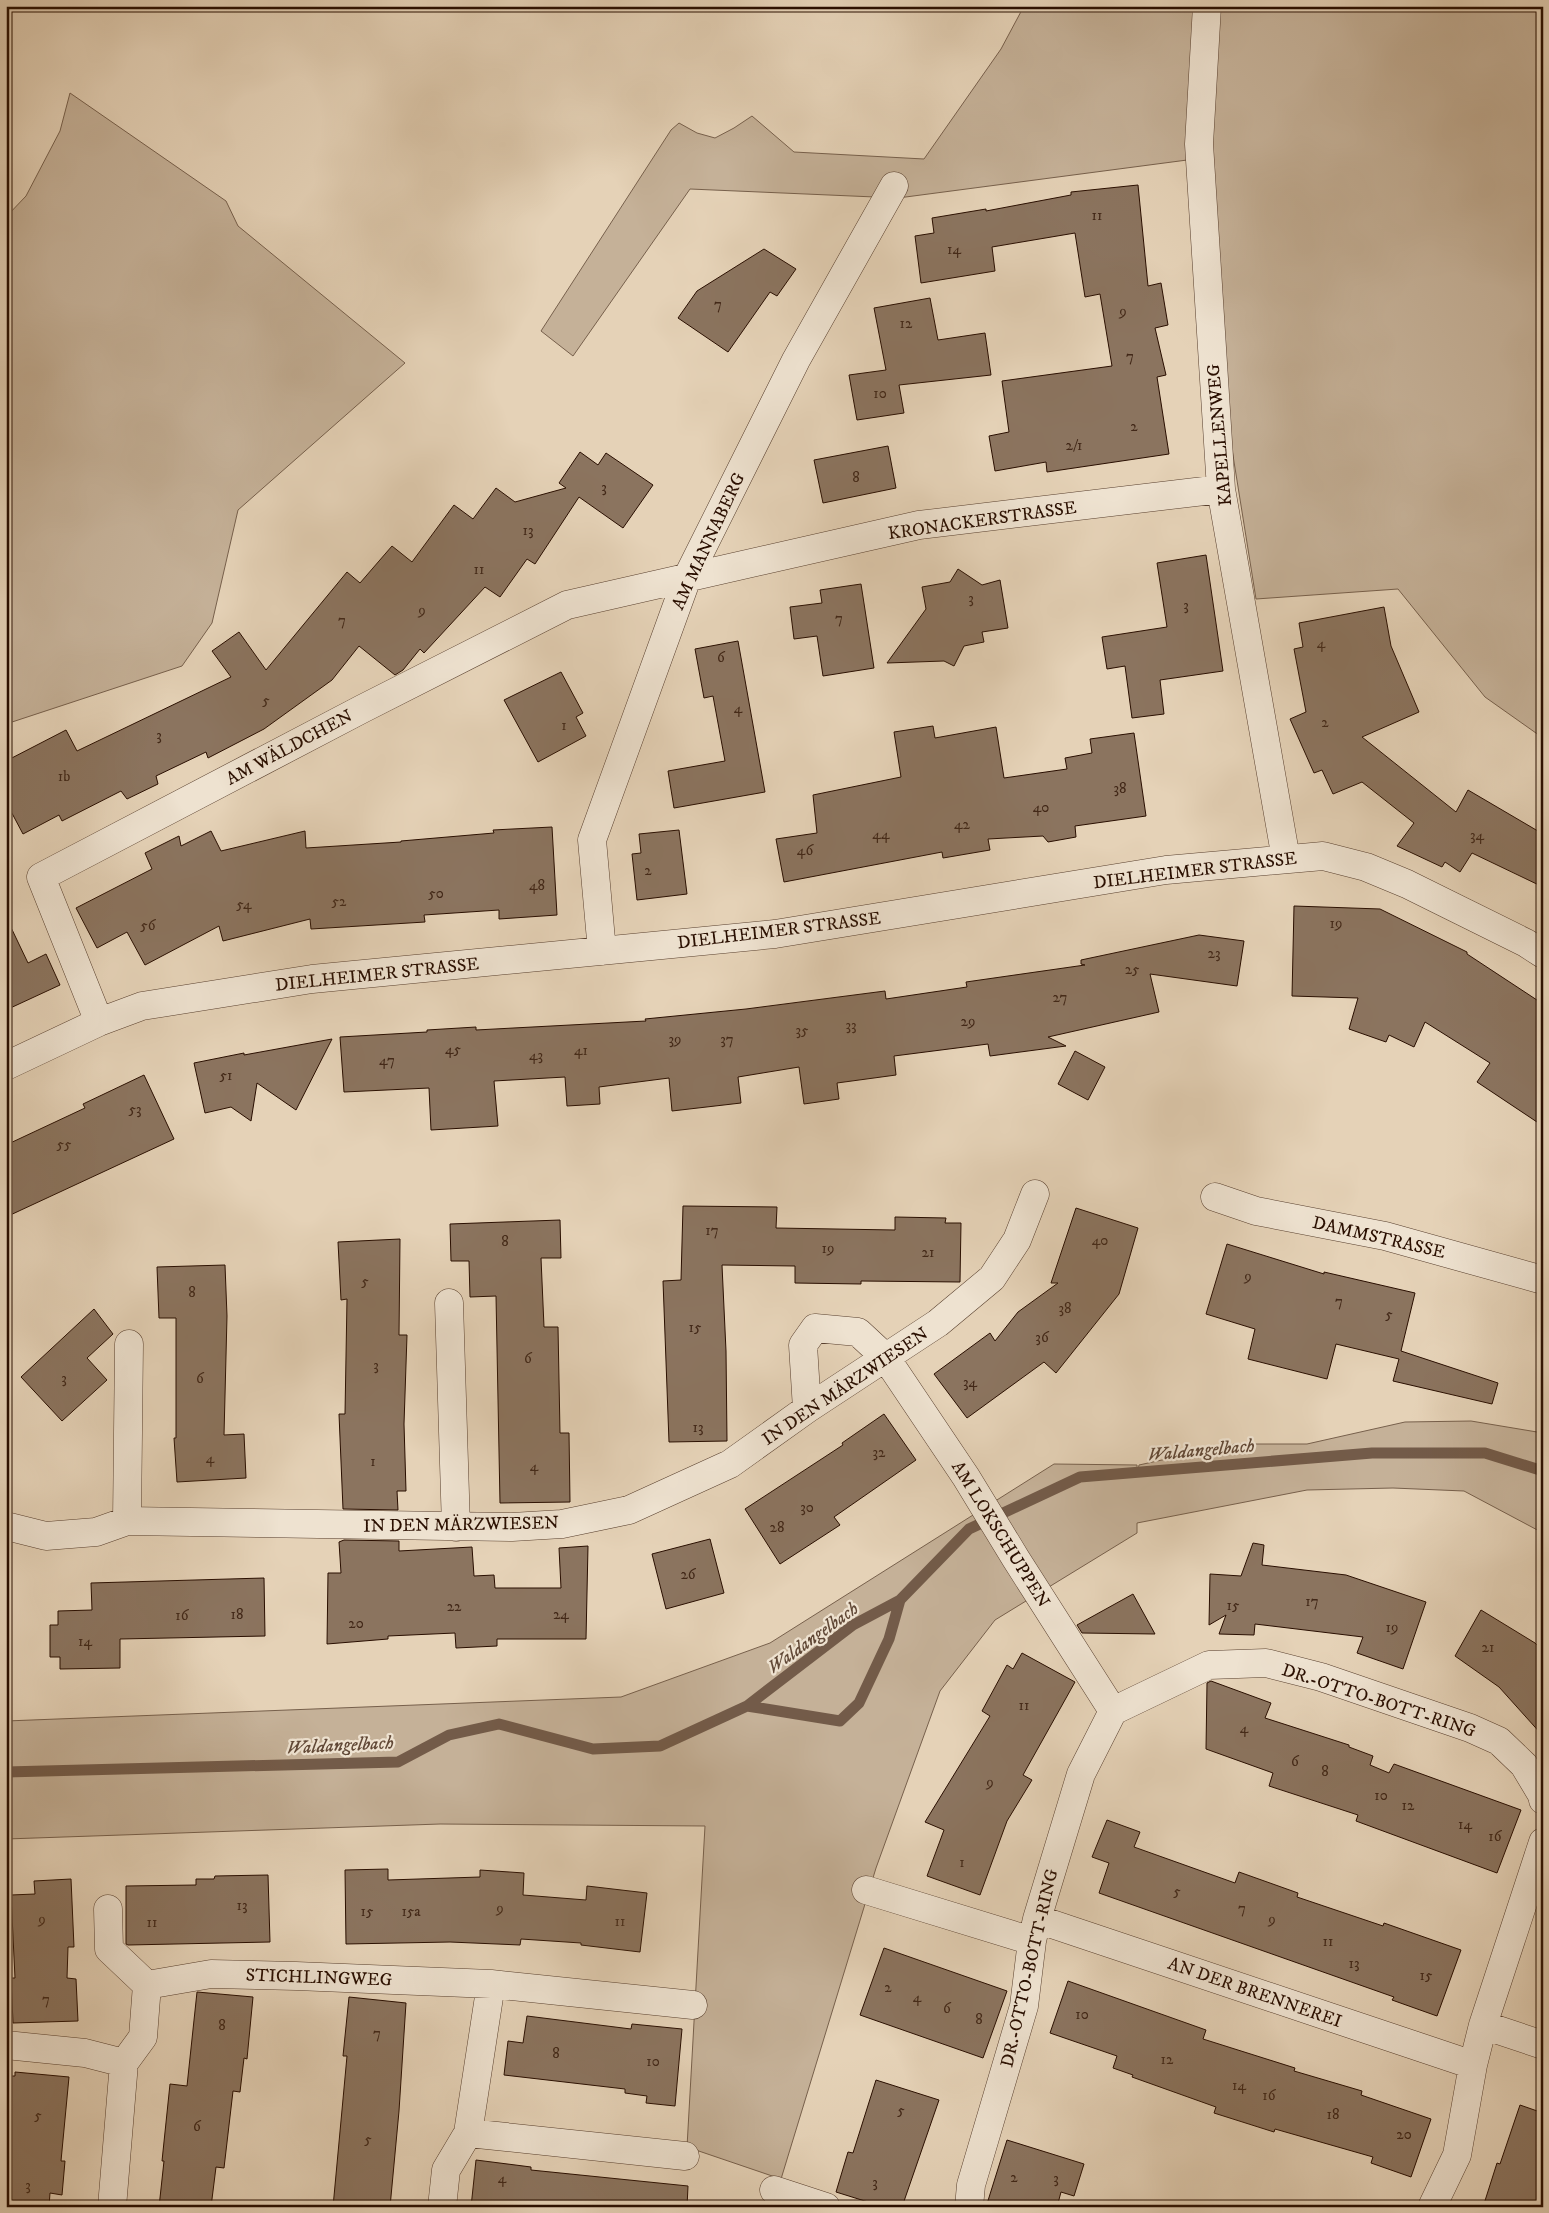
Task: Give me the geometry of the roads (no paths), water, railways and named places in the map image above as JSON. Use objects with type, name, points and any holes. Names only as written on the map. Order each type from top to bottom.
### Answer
[{"type":"street","name":"KAPELLENWEG","points":[[1207,6],[1199,144],[1221,489],[1286,859]]},
{"type":"street","name":"AM MANNABERG","points":[[602,950],[592,840],[687,578],[796,360],[894,186]]},
{"type":"street","name":"KRONACKERSTRASSE","points":[[687,578],[919,525],[1221,489]]},
{"type":"street","name":"AM WÄLDCHEN","points":[[99,1022],[41,877],[567,605],[687,578]]},
{"type":"street","name":"DIELHEIMER STRASSE","points":[[6,1066],[99,1022],[142,1006],[312,979],[775,934],[1166,870],[1324,856],[1366,867],[1407,884],[1526,943],[1543,954]]},
{"type":"street","name":"IN DEN MÄRZWIESEN","points":[[6,1526],[46,1536],[96,1532],[126,1521],[456,1527],[562,1524],[629,1510],[730,1464],[807,1409],[938,1323],[992,1278],[1017,1240],[1035,1194]]},
{"type":"street","name":"DAMMSTRASSE","points":[[1215,1197],[1256,1211],[1385,1236],[1543,1280]]},
{"type":"street","points":[[449,1303],[456,1527]]},
{"type":"street","name":"AM LOKSCHUPPEN","points":[[807,1409],[803,1344],[815,1328],[858,1332],[886,1358],[966,1477],[1113,1711]]},
{"type":"street","points":[[126,1521],[129,1344]]},
{"type":"street","name":"DR.-OTTO-BOTT-RING","points":[[969,2207],[971,2186],[1024,2006],[1035,1930],[1081,1774],[1113,1711],[1209,1665],[1266,1663],[1321,1677],[1470,1728],[1499,1741],[1524,1766],[1542,1794],[1543,1800]]},
{"type":"street","points":[[1432,2207],[1457,2155],[1473,2065],[1483,2025],[1543,1842]]},
{"type":"street","name":"AN DER BRENNEREI","points":[[866,1890],[1035,1930],[1473,2065]]},
{"type":"street","points":[[108,1909],[109,1948],[147,1985],[143,2037],[124,2063],[112,2207]]},
{"type":"street","name":"STICHLINGWEG","points":[[147,1985],[211,1974],[491,1984],[693,2005]]},
{"type":"street","points":[[442,2207],[446,2170],[468,2133],[491,1984]]},
{"type":"street","points":[[1483,2025],[1543,2046]]},
{"type":"street","points":[[6,2045],[85,2054],[124,2063]]},
{"type":"street","points":[[468,2133],[685,2156]]},
{"type":"street","points":[[774,2190],[826,2207]]},
{"type":"waterway","name":"Waldangelbach","points":[[6,1772],[398,1762],[449,1735],[499,1724],[593,1749],[660,1746],[747,1706],[853,1625],[900,1600],[969,1529],[1080,1477],[1372,1453],[1485,1453],[1543,1471]]},
{"type":"waterway","name":"Waldangelbach","points":[[747,1706],[840,1721],[859,1703],[889,1639],[900,1600]]}]
